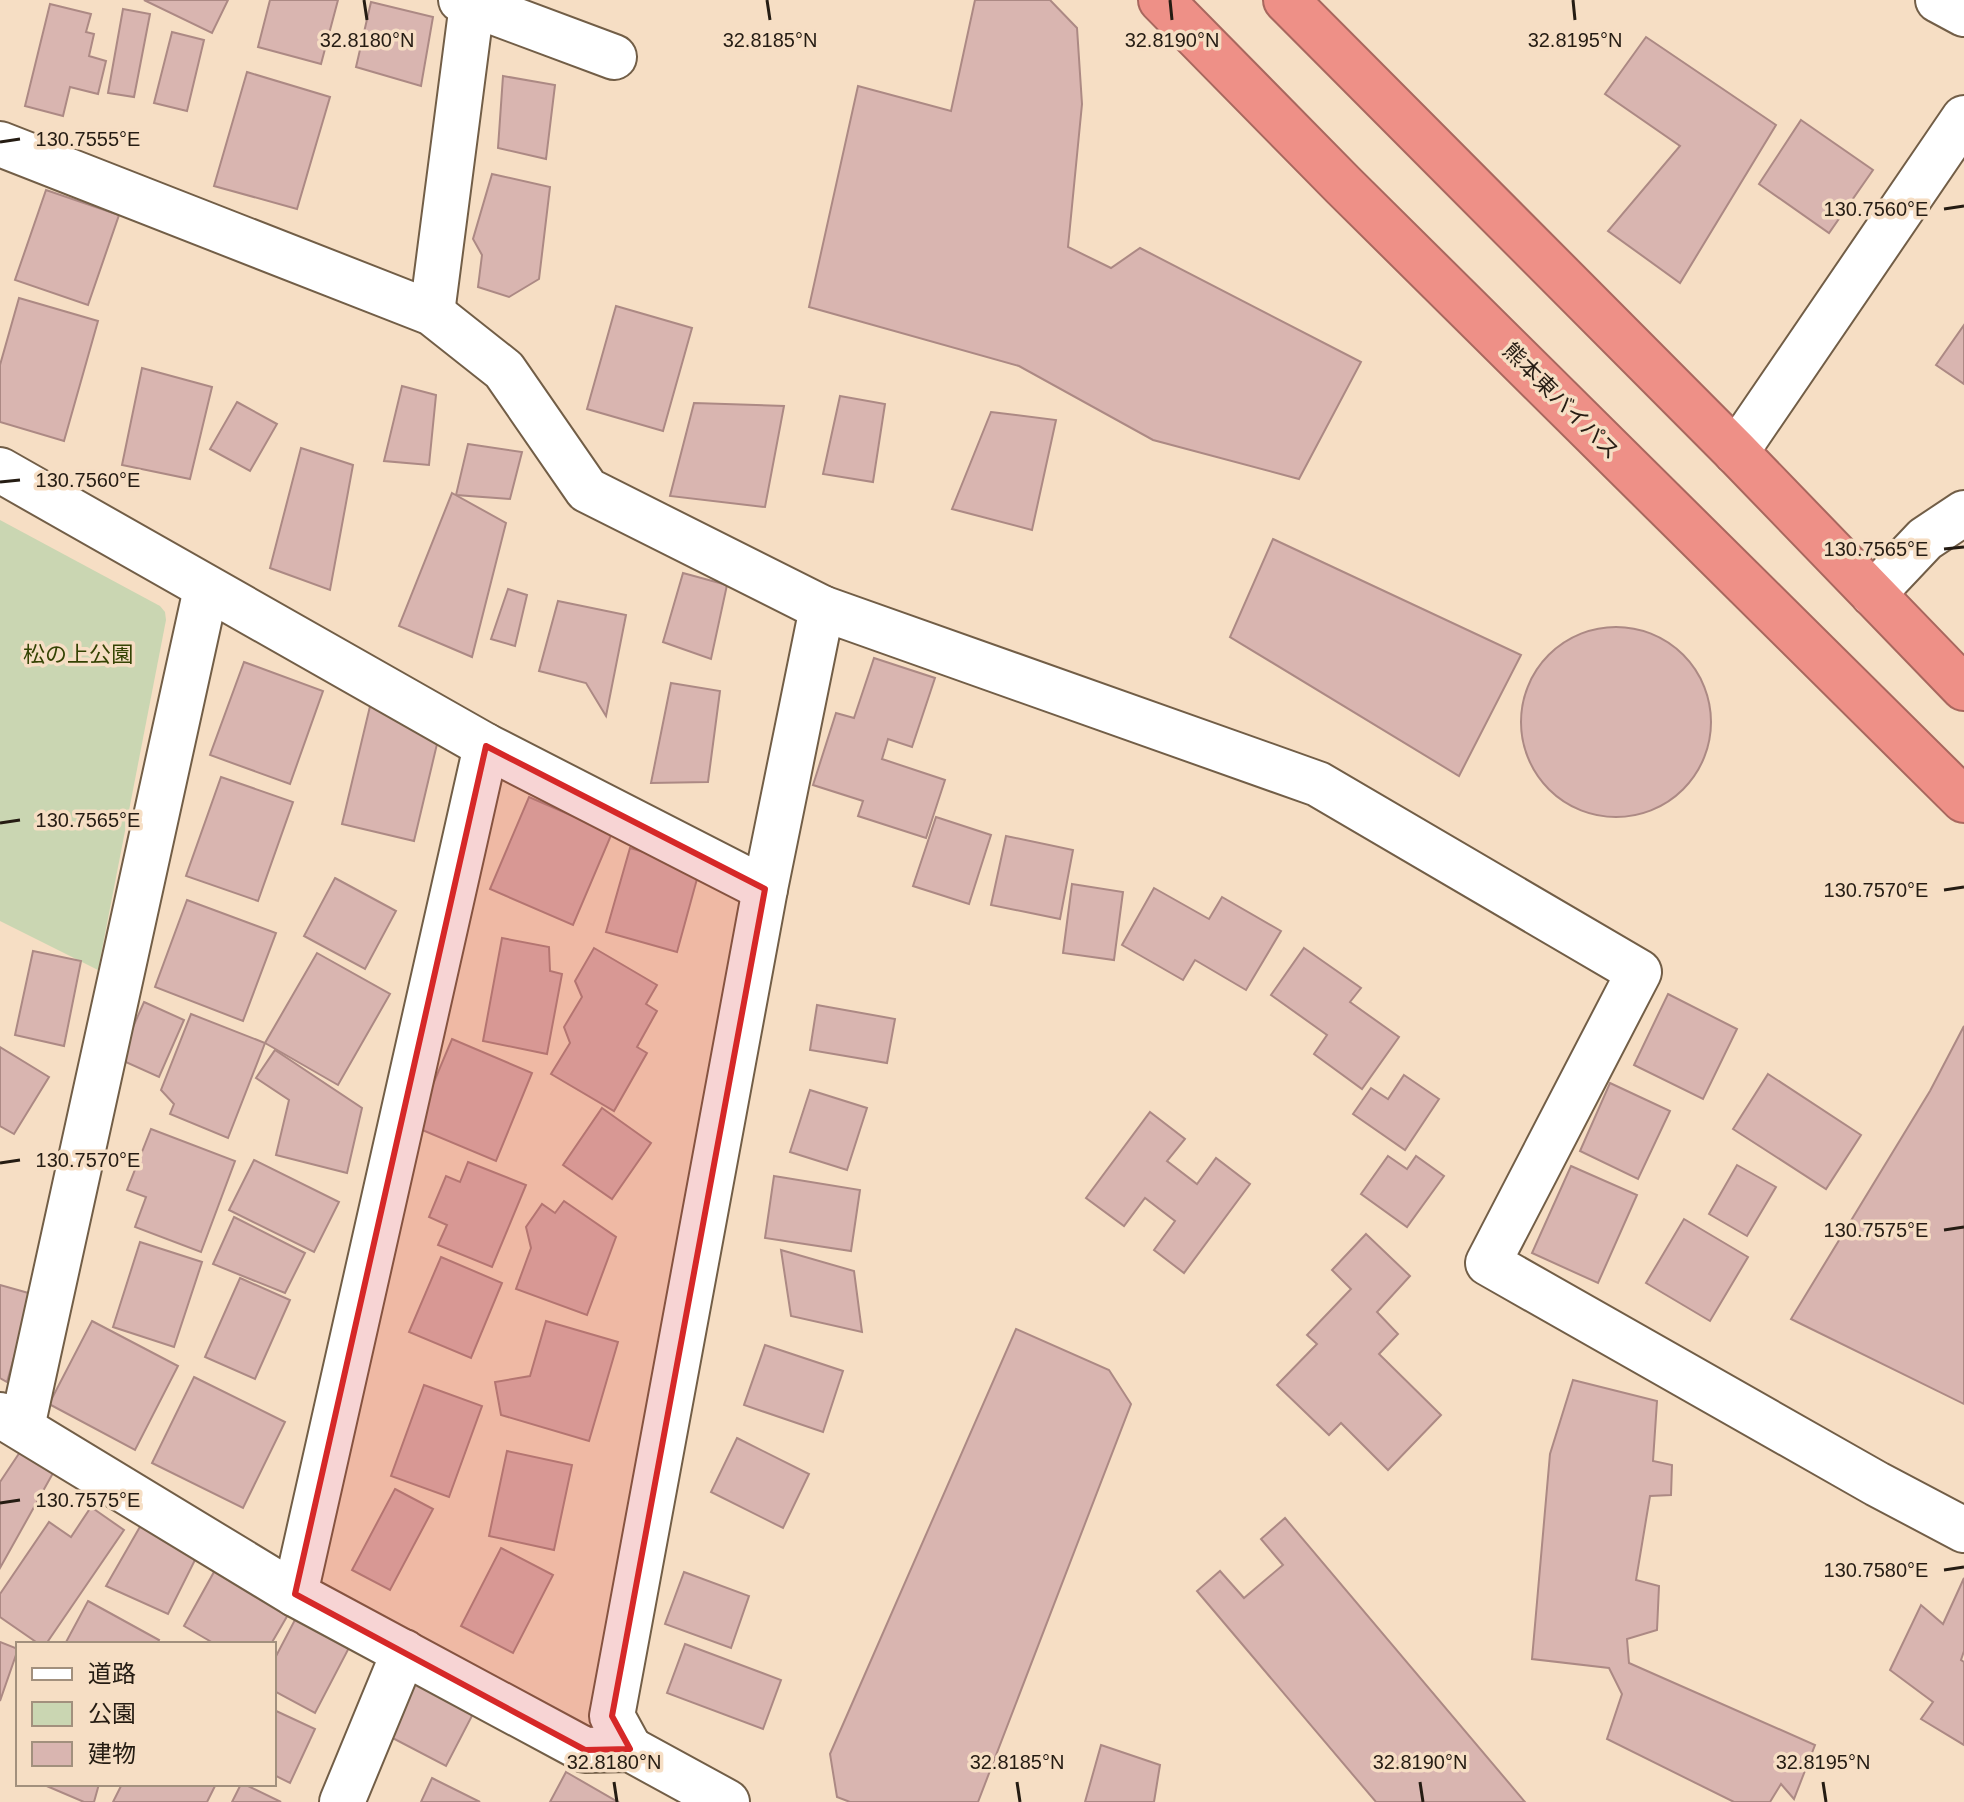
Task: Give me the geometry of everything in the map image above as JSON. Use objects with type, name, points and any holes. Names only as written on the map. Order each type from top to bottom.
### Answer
[{"type":"highway","name":"熊本東バイパス","points":[[1161,0],[1354,197],[1964,800]]},
{"type":"highway","points":[[1286,0],[1736,452],[1964,688]]},
{"type":"street","points":[[1938,0],[1964,14]]},
{"type":"street","points":[[432,313],[466,2],[614,57]]},
{"type":"street","points":[[1736,452],[1964,118]]},
{"type":"street","points":[[0,144],[432,313],[504,370],[587,490],[822,608],[1318,784],[1639,972],[1488,1263],[1877,1484],[1964,1530]]},
{"type":"street","points":[[0,470],[486,746],[765,889]]},
{"type":"street","points":[[1873,594],[1925,539],[1964,513]]},
{"type":"street","points":[[206,589],[11,1421],[295,1594],[585,1750],[630,1749]]},
{"type":"street","points":[[727,1802],[676,1790],[630,1749],[612,1716],[765,889],[822,608]]},
{"type":"street","points":[[295,1594],[486,746]]},
{"type":"street","points":[[342,1802],[404,1652]]},
{"type":"highlighted area","points":[[486,746],[765,889],[612,1716],[630,1749],[585,1750],[295,1594]]},
{"type":"green space","name":"松の上公園","points":[[0,520],[160,606],[165,612],[166,620],[98,970],[0,921]]},
{"type":"building","points":[[144,0],[228,0],[212,33]]},
{"type":"building","points":[[270,0],[338,0],[321,64],[258,47]]},
{"type":"building","points":[[975,0],[1050,0],[1077,28],[1082,104],[1068,247],[1111,268],[1140,248],[1361,362],[1299,479],[1153,440],[1019,366],[809,307],[858,86],[951,111]]},
{"type":"building","points":[[371,2],[433,17],[421,86],[356,67]]},
{"type":"building","points":[[50,4],[91,14],[86,32],[94,34],[89,56],[106,61],[98,94],[70,87],[63,116],[25,106]]},
{"type":"building","points":[[123,9],[150,14],[134,97],[108,93]]},
{"type":"building","points":[[172,32],[204,40],[187,111],[154,103]]},
{"type":"building","points":[[1646,37],[1776,125],[1680,283],[1608,231],[1680,146],[1605,94]]},
{"type":"building","points":[[247,72],[330,97],[297,209],[214,186]]},
{"type":"building","points":[[503,76],[555,85],[546,159],[498,148]]},
{"type":"building","points":[[1801,120],[1873,170],[1829,233],[1759,184]]},
{"type":"building","points":[[492,174],[550,187],[539,279],[509,297],[478,287],[482,255],[473,239]]},
{"type":"building","points":[[46,190],[119,215],[88,305],[15,280]]},
{"type":"building","points":[[19,298],[98,321],[64,441],[0,422],[0,365]]},
{"type":"building","points":[[616,306],[692,328],[663,431],[587,409]]},
{"type":"building","points":[[1964,325],[1964,384],[1936,365]]},
{"type":"building","points":[[142,368],[212,387],[190,479],[122,465]]},
{"type":"building","points":[[402,386],[436,395],[429,465],[384,461]]},
{"type":"building","points":[[840,396],[885,404],[873,482],[823,474]]},
{"type":"building","points":[[237,402],[277,424],[250,471],[210,449]]},
{"type":"building","points":[[694,403],[784,406],[765,507],[670,496]]},
{"type":"building","points":[[991,412],[1056,420],[1032,530],[952,509]]},
{"type":"building","points":[[468,444],[522,452],[510,499],[456,495]]},
{"type":"building","points":[[301,448],[353,465],[330,590],[270,568]]},
{"type":"building","points":[[452,493],[506,523],[472,657],[399,626]]},
{"type":"building","points":[[1273,539],[1521,655],[1459,776],[1230,637]]},
{"type":"building","points":[[683,573],[727,585],[711,659],[663,642]]},
{"type":"building","points":[[508,589],[527,595],[515,646],[491,639]]},
{"type":"building","points":[[558,601],[626,615],[606,716],[586,683],[539,671]]},
{"type":"building","points":[[1616,627],[1652,634],[1683,655],[1704,686],[1711,722],[1704,758],[1683,789],[1652,810],[1616,817],[1580,810],[1549,789],[1528,758],[1521,722],[1528,686],[1549,655],[1580,634]]},
{"type":"building","points":[[874,658],[935,678],[912,747],[888,739],[882,759],[945,780],[926,838],[858,816],[863,801],[813,785],[836,713],[854,718]]},
{"type":"building","points":[[244,662],[323,691],[290,784],[210,755]]},
{"type":"building","points":[[671,683],[720,691],[708,782],[651,783]]},
{"type":"building","points":[[371,702],[437,744],[414,841],[342,824]]},
{"type":"building","points":[[221,777],[293,802],[258,901],[186,876]]},
{"type":"building","points":[[529,797],[612,833],[573,925],[490,889]]},
{"type":"building","points":[[936,817],[991,835],[969,904],[913,886]]},
{"type":"building","points":[[1006,836],[1073,850],[1060,919],[991,905]]},
{"type":"building","points":[[630,848],[700,868],[677,952],[606,932]]},
{"type":"building","points":[[335,878],[396,911],[365,969],[304,936]]},
{"type":"building","points":[[1072,884],[1123,892],[1114,960],[1063,953]]},
{"type":"building","points":[[1154,888],[1209,919],[1222,897],[1281,931],[1246,990],[1195,960],[1183,980],[1122,945]]},
{"type":"building","points":[[187,900],[276,933],[243,1021],[155,987]]},
{"type":"building","points":[[502,938],[549,947],[550,971],[562,974],[547,1054],[483,1041]]},
{"type":"building","points":[[594,948],[657,985],[646,1004],[657,1011],[637,1047],[647,1053],[614,1111],[551,1074],[570,1043],[564,1027],[582,997],[575,981]]},
{"type":"building","points":[[1304,948],[1361,988],[1350,1002],[1399,1037],[1362,1089],[1314,1054],[1327,1035],[1271,995]]},
{"type":"building","points":[[33,951],[81,961],[64,1046],[15,1035]]},
{"type":"building","points":[[317,953],[390,994],[338,1085],[265,1043]]},
{"type":"building","points":[[1668,994],[1737,1029],[1703,1099],[1634,1065]]},
{"type":"building","points":[[144,1002],[184,1020],[159,1077],[119,1059]]},
{"type":"building","points":[[817,1005],[895,1019],[887,1063],[810,1050]]},
{"type":"building","points":[[191,1014],[265,1043],[228,1138],[170,1114],[174,1104],[161,1090]]},
{"type":"building","points":[[1964,1026],[1964,1404],[1791,1319],[1930,1091]]},
{"type":"building","points":[[452,1039],[532,1073],[496,1161],[415,1127]]},
{"type":"building","points":[[0,1047],[49,1077],[14,1134],[0,1126]]},
{"type":"building","points":[[275,1050],[362,1108],[347,1173],[276,1155],[289,1100],[256,1078]]},
{"type":"building","points":[[1768,1074],[1861,1135],[1826,1189],[1733,1129]]},
{"type":"building","points":[[1404,1075],[1439,1099],[1405,1150],[1353,1114],[1371,1088],[1388,1099]]},
{"type":"building","points":[[1610,1083],[1670,1111],[1638,1179],[1580,1151]]},
{"type":"building","points":[[810,1090],[867,1108],[847,1170],[790,1152]]},
{"type":"building","points":[[602,1108],[651,1143],[612,1199],[563,1165]]},
{"type":"building","points":[[1150,1112],[1185,1139],[1167,1161],[1197,1184],[1216,1158],[1250,1184],[1184,1273],[1154,1250],[1175,1221],[1145,1198],[1124,1226],[1086,1198]]},
{"type":"building","points":[[151,1129],[235,1161],[201,1252],[135,1227],[146,1197],[127,1190]]},
{"type":"building","points":[[1388,1156],[1407,1169],[1416,1156],[1444,1176],[1407,1227],[1361,1194]]},
{"type":"building","points":[[254,1160],[339,1202],[314,1252],[229,1210]]},
{"type":"building","points":[[468,1162],[526,1185],[492,1267],[438,1245],[447,1225],[429,1217],[446,1176],[460,1182]]},
{"type":"building","points":[[1737,1165],[1776,1187],[1747,1236],[1709,1214]]},
{"type":"building","points":[[1571,1166],[1637,1195],[1598,1283],[1532,1253]]},
{"type":"building","points":[[774,1176],[860,1190],[851,1251],[765,1238]]},
{"type":"building","points":[[564,1201],[616,1237],[587,1315],[516,1289],[531,1248],[526,1227],[542,1204],[555,1213]]},
{"type":"building","points":[[234,1217],[305,1253],[285,1293],[213,1264]]},
{"type":"building","points":[[1684,1219],[1748,1257],[1710,1321],[1646,1283]]},
{"type":"building","points":[[1366,1234],[1410,1276],[1377,1312],[1398,1334],[1379,1354],[1441,1415],[1388,1470],[1341,1423],[1329,1435],[1277,1385],[1317,1344],[1307,1335],[1351,1289],[1332,1270]]},
{"type":"building","points":[[140,1242],[202,1262],[174,1347],[113,1327]]},
{"type":"building","points":[[781,1250],[854,1271],[862,1332],[791,1316]]},
{"type":"building","points":[[441,1257],[502,1283],[471,1358],[409,1332]]},
{"type":"building","points":[[240,1278],[290,1300],[255,1379],[205,1357]]},
{"type":"building","points":[[0,1285],[32,1294],[7,1382],[0,1378]]},
{"type":"building","points":[[92,1321],[178,1366],[135,1450],[49,1404]]},
{"type":"building","points":[[546,1321],[618,1342],[589,1441],[501,1415],[495,1382],[530,1376]]},
{"type":"building","points":[[1016,1329],[1109,1370],[1131,1404],[978,1802],[850,1802],[837,1797],[830,1754]]},
{"type":"building","points":[[765,1345],[843,1371],[823,1432],[744,1405]]},
{"type":"building","points":[[194,1377],[285,1422],[243,1508],[152,1463]]},
{"type":"building","points":[[1573,1380],[1657,1401],[1653,1461],[1672,1465],[1671,1495],[1650,1496],[1636,1580],[1659,1586],[1657,1630],[1627,1639],[1629,1663],[1815,1745],[1794,1799],[1781,1784],[1770,1802],[1734,1802],[1607,1739],[1622,1694],[1609,1668],[1532,1659],[1550,1454]]},
{"type":"building","points":[[424,1385],[482,1406],[449,1497],[391,1476]]},
{"type":"building","points":[[737,1438],[809,1474],[783,1528],[711,1492]]},
{"type":"building","points":[[22,1449],[57,1466],[0,1568],[0,1482]]},
{"type":"building","points":[[507,1451],[572,1465],[554,1550],[489,1536]]},
{"type":"building","points":[[395,1489],[433,1509],[390,1590],[352,1570]]},
{"type":"building","points":[[91,1507],[124,1530],[47,1642],[36,1642],[0,1617],[0,1594],[49,1522],[71,1537]]},
{"type":"building","points":[[1285,1518],[1525,1802],[1376,1802],[1197,1591],[1220,1571],[1244,1598],[1283,1565],[1261,1539]]},
{"type":"building","points":[[141,1525],[197,1556],[168,1614],[106,1586]]},
{"type":"building","points":[[501,1548],[553,1575],[513,1653],[461,1626]]},
{"type":"building","points":[[219,1563],[293,1606],[272,1642],[212,1642],[184,1626]]},
{"type":"building","points":[[684,1572],[749,1596],[731,1648],[665,1624]]},
{"type":"building","points":[[1964,1578],[1964,1651],[1961,1660],[1964,1662],[1964,1745],[1921,1719],[1933,1702],[1890,1670],[1921,1605],[1943,1624]]},
{"type":"building","points":[[88,1601],[159,1640],[158,1642],[66,1642]]},
{"type":"building","points":[[298,1614],[352,1642],[315,1713],[276,1692],[276,1656]]},
{"type":"building","points":[[0,1642],[16,1648],[16,1655],[0,1701]]},
{"type":"building","points":[[685,1644],[781,1680],[763,1729],[667,1693]]},
{"type":"building","points":[[413,1677],[475,1710],[446,1766],[383,1733]]},
{"type":"building","points":[[276,1711],[315,1729],[290,1783],[276,1776]]},
{"type":"building","points":[[1101,1745],[1160,1765],[1154,1802],[1085,1802]]},
{"type":"building","points":[[566,1772],[618,1802],[550,1802]]},
{"type":"building","points":[[432,1778],[480,1802],[421,1802]]},
{"type":"building","points":[[47,1786],[98,1786],[94,1802],[84,1802]]},
{"type":"building","points":[[121,1786],[215,1786],[207,1802],[113,1802]]},
{"type":"building","points":[[240,1786],[248,1786],[281,1802],[232,1802]]}]
